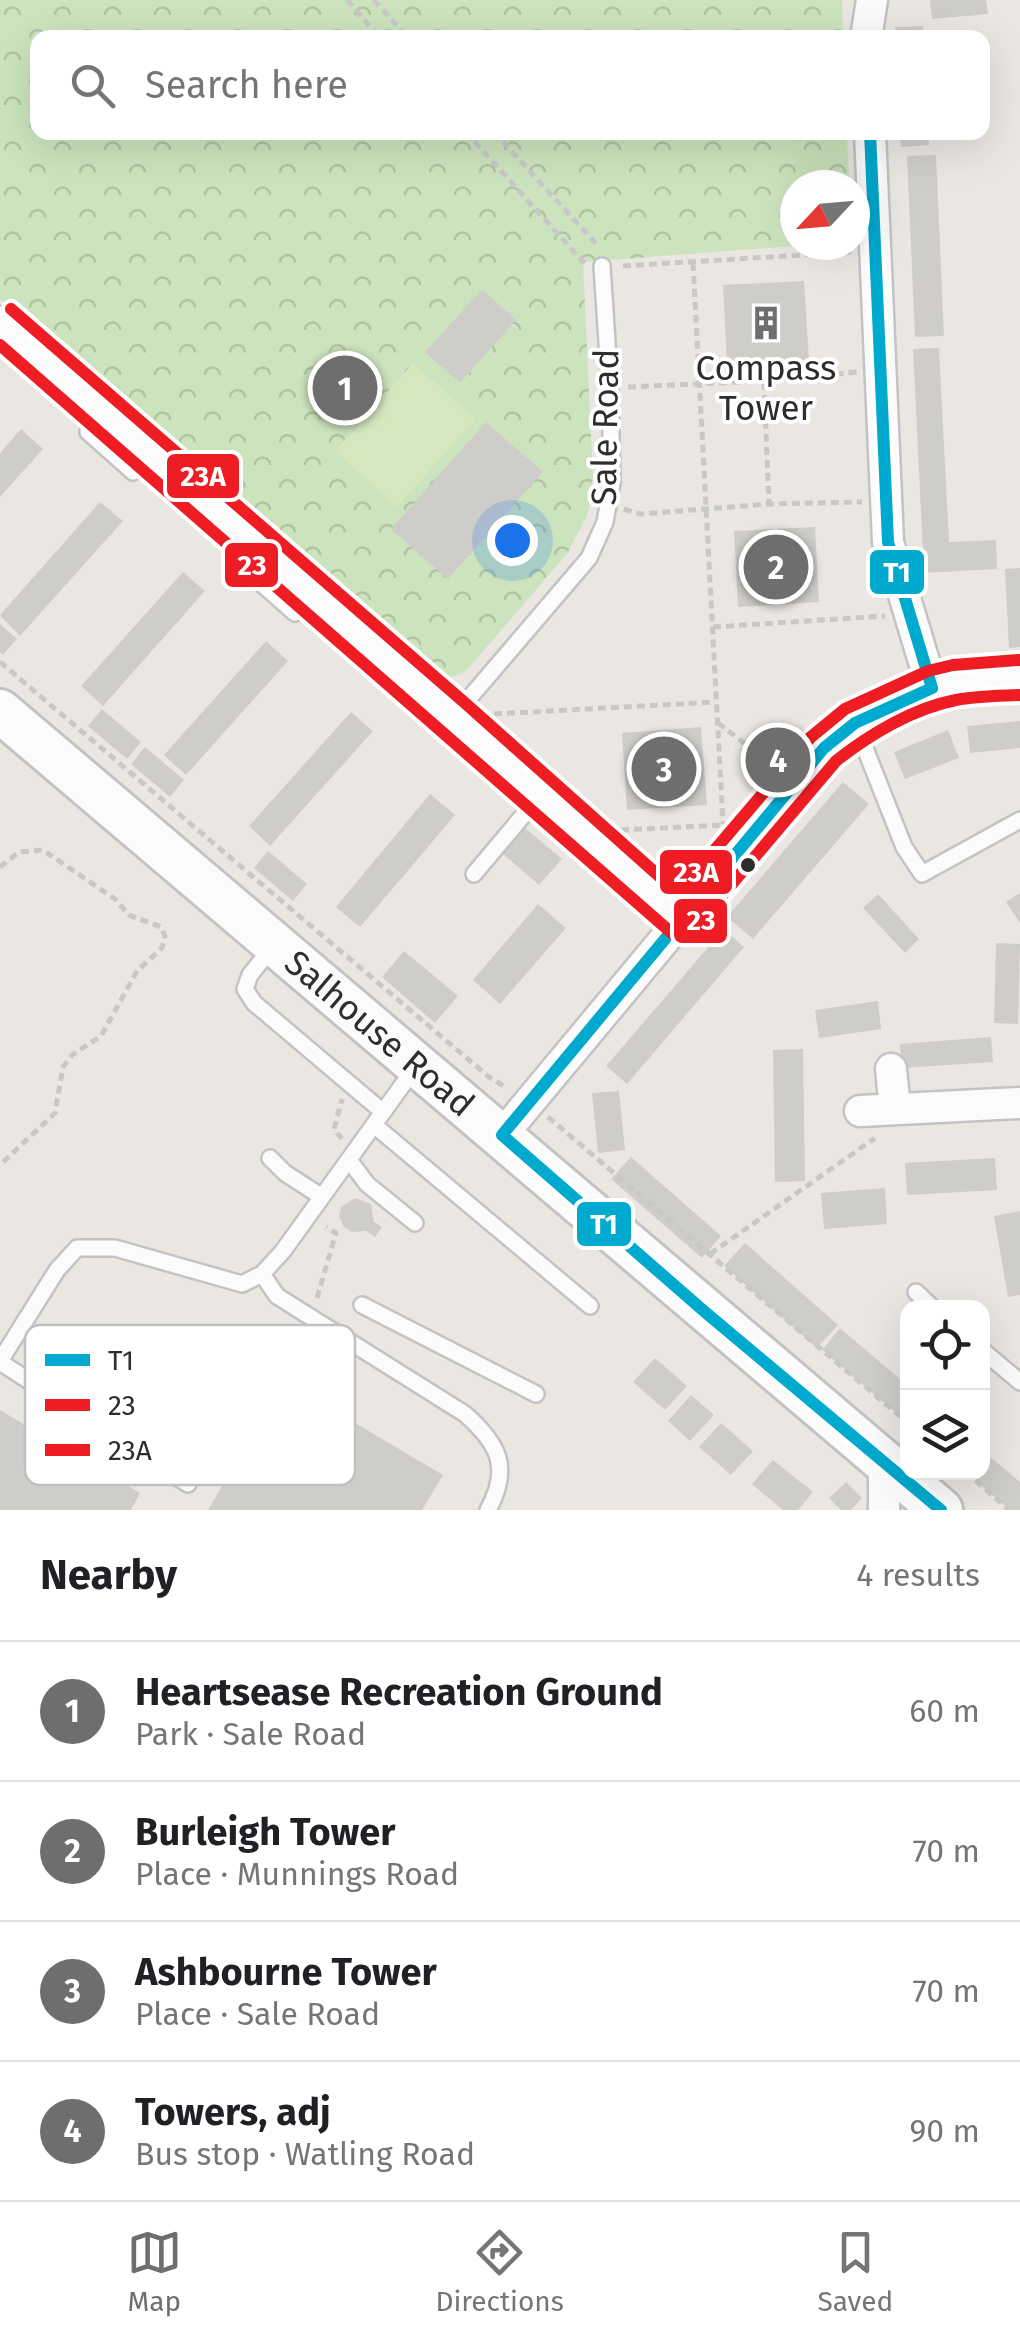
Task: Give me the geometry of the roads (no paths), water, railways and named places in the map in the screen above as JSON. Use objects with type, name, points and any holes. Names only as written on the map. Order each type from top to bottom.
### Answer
[{"type":"street","points":[[867,30],[872,0]]},
{"type":"street","points":[[870,140],[888,542],[932,688]]},
{"type":"street","points":[[0,322],[542,793],[680,918]]},
{"type":"street","points":[[502,1135],[680,918],[733,834],[794,783],[824,748],[855,723],[932,688],[1020,677]]},
{"type":"street","name":"Salhouse Road","points":[[0,711],[941,1510]]},
{"type":"street","points":[[892,1068],[894,1109]]},
{"type":"street","points":[[860,1111],[1020,1102]]},
{"type":"street","points":[[884,1462],[884,1510]]},
{"type":"lane","name":"Sale Road","points":[[454,716],[589,558],[608,505],[612,482],[606,266]]},
{"type":"lane","points":[[855,723],[904,847],[922,874],[1020,820]]},
{"type":"lane","points":[[474,874],[542,793]]},
{"type":"lane","points":[[274,944],[250,975],[245,989],[254,1003],[590,1306]]},
{"type":"lane","points":[[25,1378],[0,1362],[57,1270],[77,1248],[115,1248],[242,1284],[262,1274],[283,1251],[416,1066]]},
{"type":"lane","points":[[270,1158],[285,1174],[322,1196]]},
{"type":"lane","points":[[349,1160],[368,1184],[415,1223]]},
{"type":"lane","points":[[262,1274],[278,1296],[324,1325]]},
{"type":"lane","points":[[916,1292],[925,1300]]},
{"type":"lane","points":[[362,1304],[536,1394]]},
{"type":"lane","points":[[355,1344],[466,1414],[490,1436],[500,1461],[498,1491],[488,1510]]},
{"type":"lane","points":[[990,1357],[1020,1382]]},
{"type":"place","name":"Compass Tower","points":[[766,323]]},
{"type":"place","name":"Heartsease Recreation Ground","points":[[345,388]]},
{"type":"place","name":"Burleigh Tower","points":[[776,567]]},
{"type":"place","name":"Towers, adj","points":[[778,760]]},
{"type":"place","name":"Ashbourne Tower","points":[[664,769]]}]
